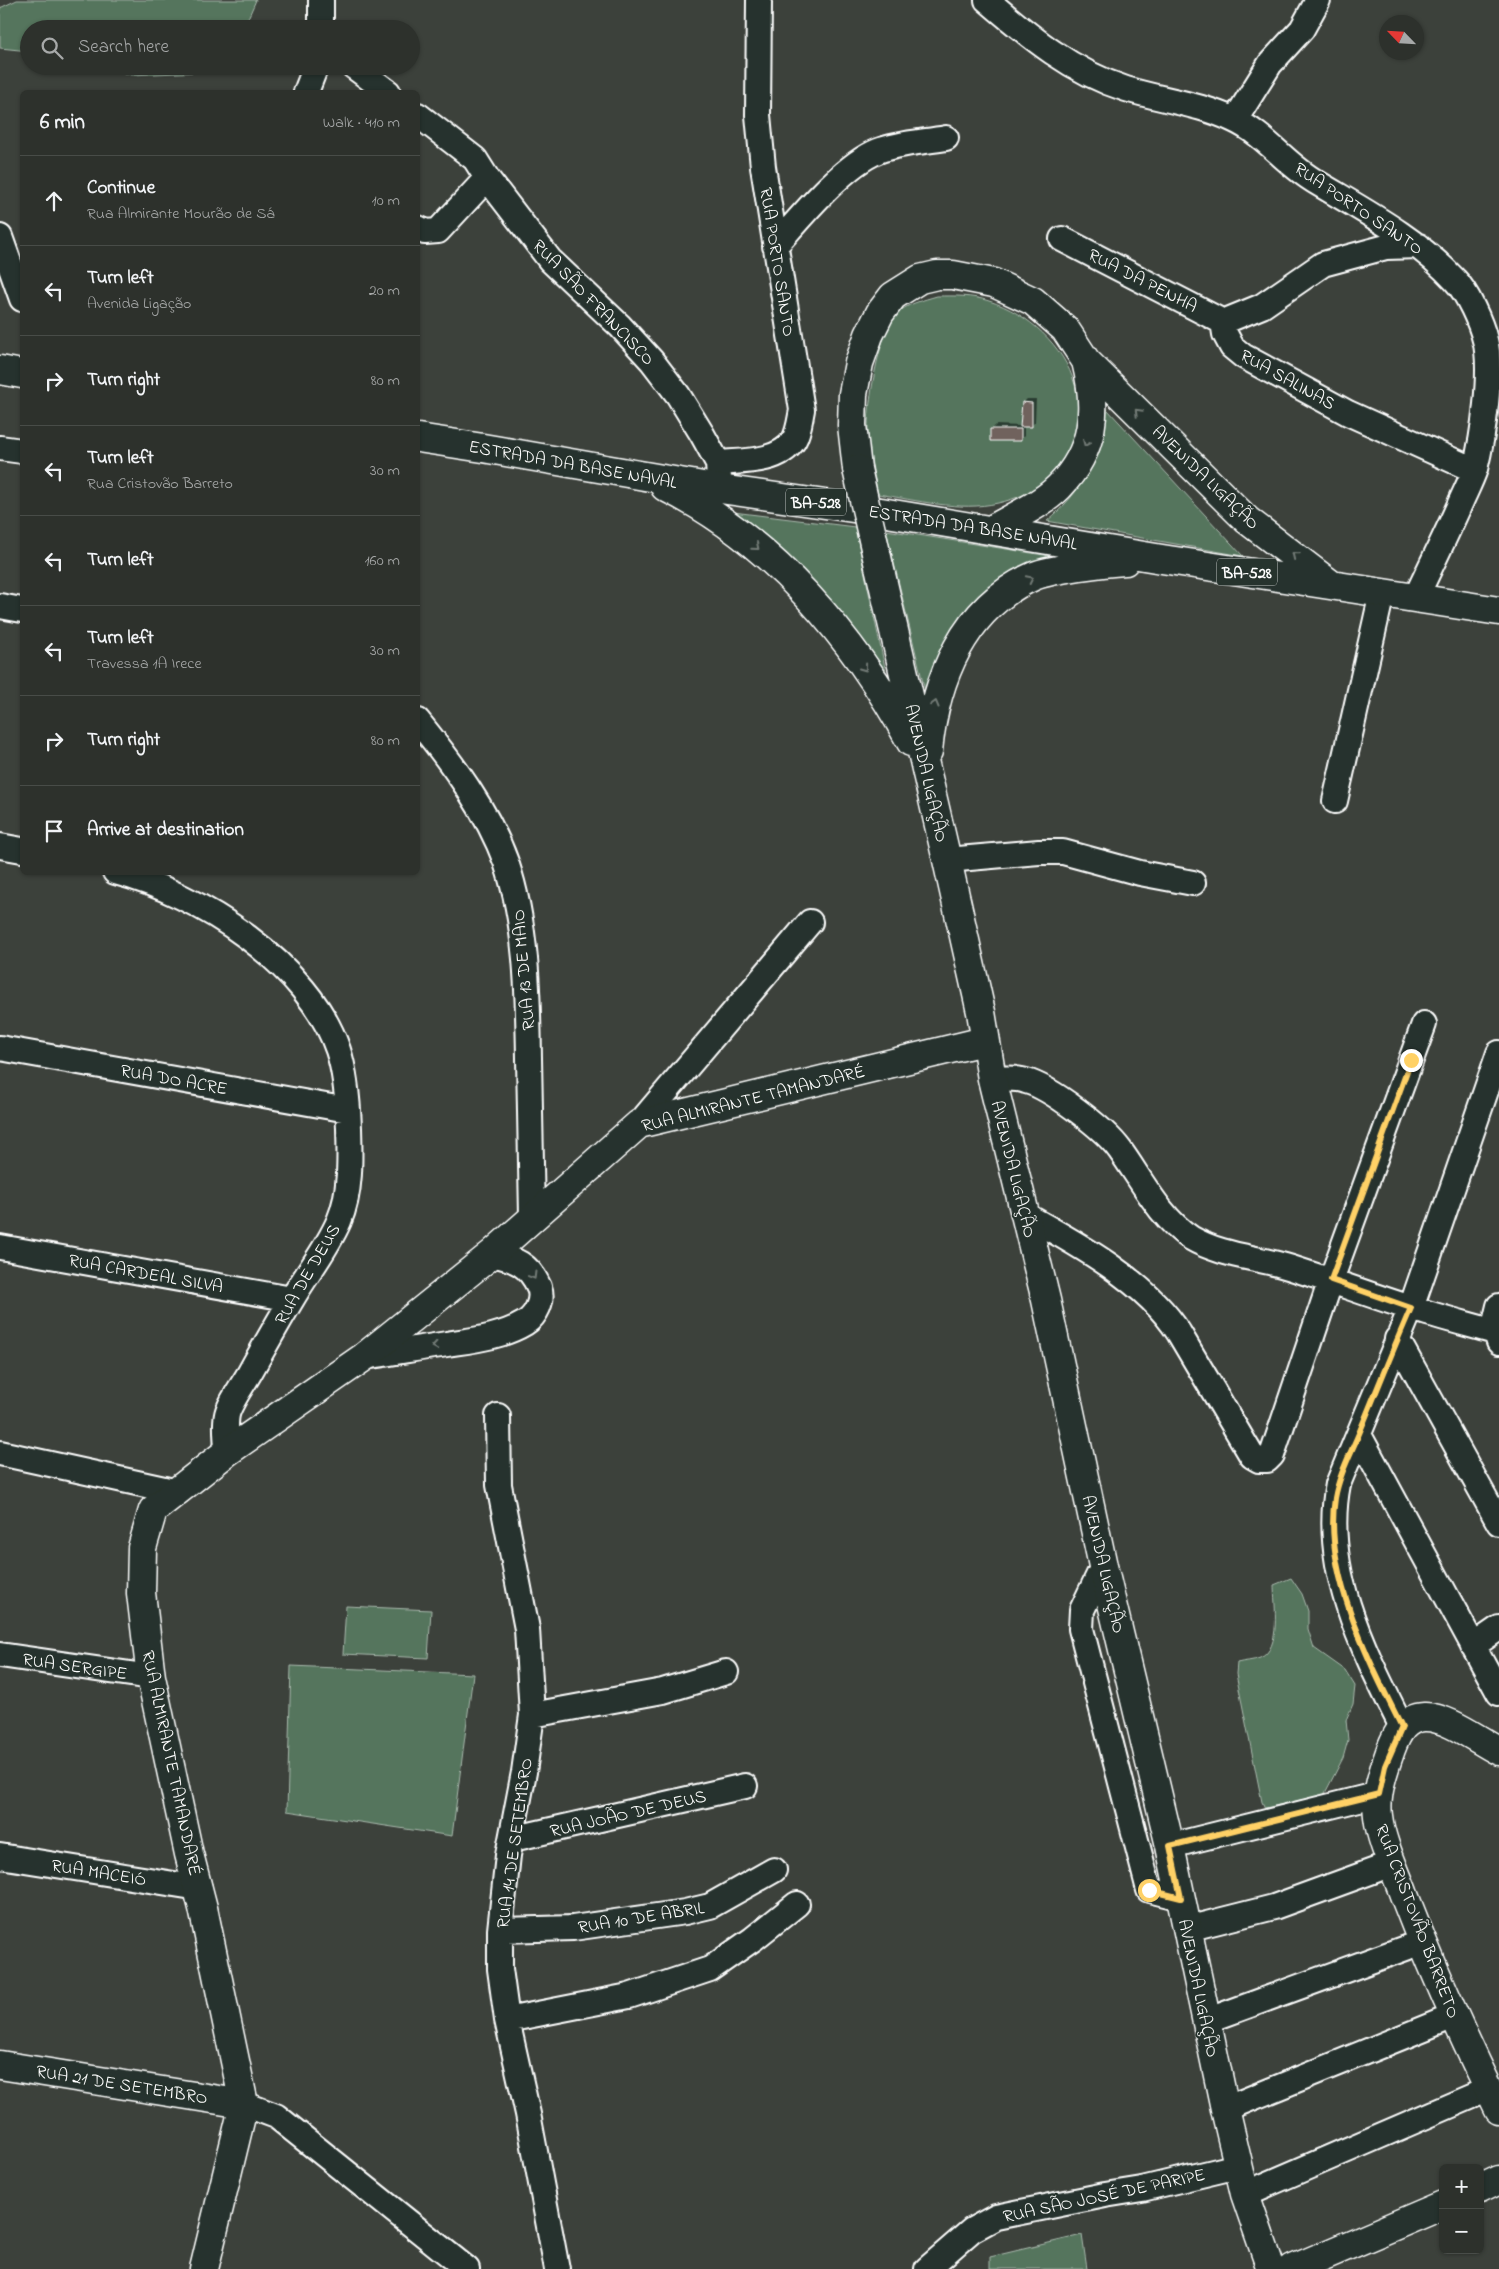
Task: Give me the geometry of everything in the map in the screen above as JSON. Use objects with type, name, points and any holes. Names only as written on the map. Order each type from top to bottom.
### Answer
[{"type":"main road","name":"AVENIDA LIGAÇÃO","points":[[1271,2269],[1245,2194],[1238,2166],[1170,1846],[1103,1566],[1025,1215],[992,1080],[984,1041],[981,1012],[857,469],[852,425],[853,394],[862,354],[880,313],[893,296],[920,279],[937,276],[953,275],[994,283],[1013,290],[1033,301],[1065,329],[1086,361],[1247,520],[1333,586]]},
{"type":"main road","name":"AVENIDA LIGAÇÃO","points":[[991,530],[1029,508],[1058,487],[1078,463],[1090,436],[1094,412],[1092,387],[1086,361]]},
{"type":"main road","points":[[0,370],[20,374]]},
{"type":"main road","name":"ESTRADA DA BASE NAVAL","points":[[420,438],[641,475],[725,481],[881,512],[1162,559],[1499,612]]},
{"type":"main road","points":[[641,475],[679,494],[728,524],[787,575],[852,651],[902,725],[926,770]]},
{"type":"main road","points":[[725,481],[730,498],[726,510],[728,524]]},
{"type":"main road","points":[[926,770],[931,718],[939,688],[950,660],[976,622],[1009,590],[1036,575],[1121,561],[1162,559]]},
{"type":"main road","name":"RUA ALMIRANTE TAMANDARÉ","points":[[204,2269],[244,2104],[199,1888],[189,1854],[151,1677],[141,1593],[142,1548],[153,1510],[227,1452],[364,1357],[492,1254],[639,1124],[984,1041]]},
{"type":"main road","points":[[1402,1727],[1413,1720],[1424,1717],[1437,1719],[1499,1751]]},
{"type":"main road","name":"RUA CRISTOVÃO BARRETO","points":[[1402,1727],[1385,1766],[1379,1794],[1378,1815],[1392,1864],[1422,1942],[1454,2016],[1494,2099]]},
{"type":"main road","name":"RUA 21 DE SETEMBRO","points":[[0,2065],[244,2104]]},
{"type":"main road","points":[[1484,2186],[1499,2180]]},
{"type":"main road","points":[[1293,2269],[1439,2207]]},
{"type":"street","points":[[321,0],[321,20]]},
{"type":"street","name":"RUA PORTO SANTO","points":[[725,481],[766,458],[779,453],[794,439],[799,428],[802,410],[763,167],[758,115],[759,0]]},
{"type":"street","name":"RUA PORTO SANTO","points":[[987,0],[1057,56],[1082,71],[1126,89],[1205,109],[1235,120],[1259,136],[1306,177],[1419,246],[1456,281],[1493,353],[1474,470],[1415,599]]},
{"type":"street","points":[[1235,120],[1270,64],[1302,29],[1318,0]]},
{"type":"street","points":[[307,90],[313,75]]},
{"type":"street","points":[[365,75],[385,90]]},
{"type":"street","name":"RUA SÃO FRANCISCO","points":[[420,117],[475,159],[487,178],[550,260],[620,326],[652,361],[678,395],[725,481]]},
{"type":"street","points":[[775,246],[822,195],[869,156],[901,145],[946,138]]},
{"type":"street","points":[[420,229],[425,232],[438,231],[487,178]]},
{"type":"street","points":[[0,237],[20,293]]},
{"type":"street","name":"RUA DA PENHA","points":[[1062,239],[1223,322]]},
{"type":"street","points":[[1223,322],[1262,306],[1323,264],[1386,247],[1419,246]]},
{"type":"street","name":"RUA SALINAS","points":[[1223,322],[1225,334],[1232,347],[1243,356],[1348,413],[1474,470]]},
{"type":"street","points":[[0,448],[20,451]]},
{"type":"street","points":[[1335,801],[1382,593]]},
{"type":"street","points":[[0,606],[20,610]]},
{"type":"street","name":"RUA 13 DE MAIO","points":[[420,723],[441,749],[482,811],[505,862],[520,911],[528,1010],[532,1217]]},
{"type":"street","points":[[0,846],[20,850]]},
{"type":"street","points":[[947,860],[1039,852],[1063,852],[1140,872],[1193,883]]},
{"type":"street","name":"RUA DE DEUS","points":[[126,875],[141,879],[192,902],[235,928],[287,971],[314,1004],[338,1049],[348,1110],[350,1150],[348,1180],[340,1220],[329,1242],[292,1299],[228,1412],[227,1452]]},
{"type":"street","points":[[639,1124],[810,922]]},
{"type":"street","points":[[1025,1215],[1089,1252],[1155,1302],[1169,1317],[1179,1332],[1252,1456],[1263,1462],[1272,1455],[1331,1280],[1424,1024]]},
{"type":"street","name":"RUA DO ACRE","points":[[0,1048],[348,1110]]},
{"type":"street","points":[[1402,1727],[1370,1663],[1360,1637],[1334,1550],[1334,1521],[1338,1484],[1411,1308],[1499,1053]]},
{"type":"street","points":[[992,1080],[1018,1079],[1037,1084],[1096,1125],[1119,1148],[1153,1197],[1177,1227],[1191,1238],[1218,1250],[1259,1258],[1331,1280],[1497,1337],[1495,1318],[1499,1306]]},
{"type":"street","name":"RUA CARDEAL SILVA","points":[[0,1247],[292,1299]]},
{"type":"street","name":"RUA ALMIRANTE TAMANDARÉ","points":[[364,1357],[483,1338],[524,1323],[532,1317],[540,1303],[540,1289],[526,1266],[516,1259],[492,1254]]},
{"type":"street","points":[[1397,1340],[1499,1523]]},
{"type":"street","name":"RUA 14 DE SETEMBRO","points":[[498,1416],[499,1485],[527,1629],[532,1715],[512,1839],[500,1930],[500,1969],[507,2020],[528,2114],[557,2269]]},
{"type":"street","points":[[1359,1435],[1499,1693]]},
{"type":"street","points":[[0,1453],[178,1492]]},
{"type":"street","points":[[1103,1566],[1082,1610],[1081,1629],[1149,1890],[1181,1898]]},
{"type":"street","points":[[1473,1646],[1499,1628]]},
{"type":"street","name":"RUA SERGIPE","points":[[0,1655],[151,1677]]},
{"type":"street","points":[[532,1715],[663,1692],[726,1672]]},
{"type":"street","name":"RUA JOÃO DE DEUS","points":[[512,1839],[745,1786]]},
{"type":"street","points":[[1170,1846],[1379,1794]]},
{"type":"street","name":"RUA MACEIÓ","points":[[0,1856],[199,1888]]},
{"type":"street","points":[[1188,1929],[1274,1907],[1392,1864]]},
{"type":"street","name":"RUA 10 DE ABRIL","points":[[500,1930],[572,1928],[684,1912],[710,1906],[774,1870]]},
{"type":"street","points":[[507,2020],[629,1996],[710,1969],[753,1939],[797,1904]]},
{"type":"street","points":[[1206,2021],[1422,1942]]},
{"type":"street","points":[[1225,2109],[1454,2016]]},
{"type":"street","points":[[1245,2194],[1494,2099]]},
{"type":"street","points":[[244,2104],[276,2116],[283,2121],[467,2269]]},
{"type":"street","name":"RUA SÃO JOSÉ DE PARIPE","points":[[927,2269],[972,2230],[996,2217],[1105,2194],[1142,2189],[1238,2166]]},
{"type":"green space","points":[[17,0],[256,0],[246,20],[20,20],[20,50],[0,48],[0,8]]},
{"type":"green space","points":[[937,296],[963,296],[983,299],[1003,306],[1042,333],[1053,344],[1070,371],[1075,385],[1078,409],[1075,435],[1071,448],[1058,470],[1049,479],[1025,494],[998,503],[953,506],[878,494],[871,456],[868,421],[879,354],[890,325],[900,311],[910,305]]},
{"type":"green space","points":[[1107,409],[1243,556],[1047,521],[1070,498],[1088,472],[1100,442]]},
{"type":"green space","points":[[733,512],[855,527],[888,682]]},
{"type":"green space","points":[[886,530],[1069,559],[1028,571],[926,695]]},
{"type":"green space","points":[[1291,1578],[1302,1594],[1308,1611],[1308,1629],[1314,1648],[1345,1670],[1355,1686],[1353,1704],[1346,1720],[1348,1740],[1343,1758],[1324,1795],[1265,1808],[1262,1802],[1236,1674],[1237,1663],[1260,1658],[1267,1653],[1274,1636],[1274,1585]]},
{"type":"green space","points":[[346,1606],[431,1610],[428,1658],[343,1654]]},
{"type":"green space","points":[[291,1666],[473,1674],[452,1836],[287,1811]]},
{"type":"green space","points":[[1082,2235],[1087,2269],[990,2269],[990,2257]]},
{"type":"building","points":[[1022,402],[1032,403],[1032,427],[1020,427]]},
{"type":"building","points":[[990,429],[1021,429],[1021,441],[990,441]]},
{"type":"route","points":[[1149,1890],[1181,1898],[1170,1846],[1379,1794],[1385,1766],[1398,1732],[1402,1727],[1370,1663],[1354,1620],[1334,1550],[1334,1521],[1338,1484],[1411,1308],[1331,1280],[1411,1060]]}]
